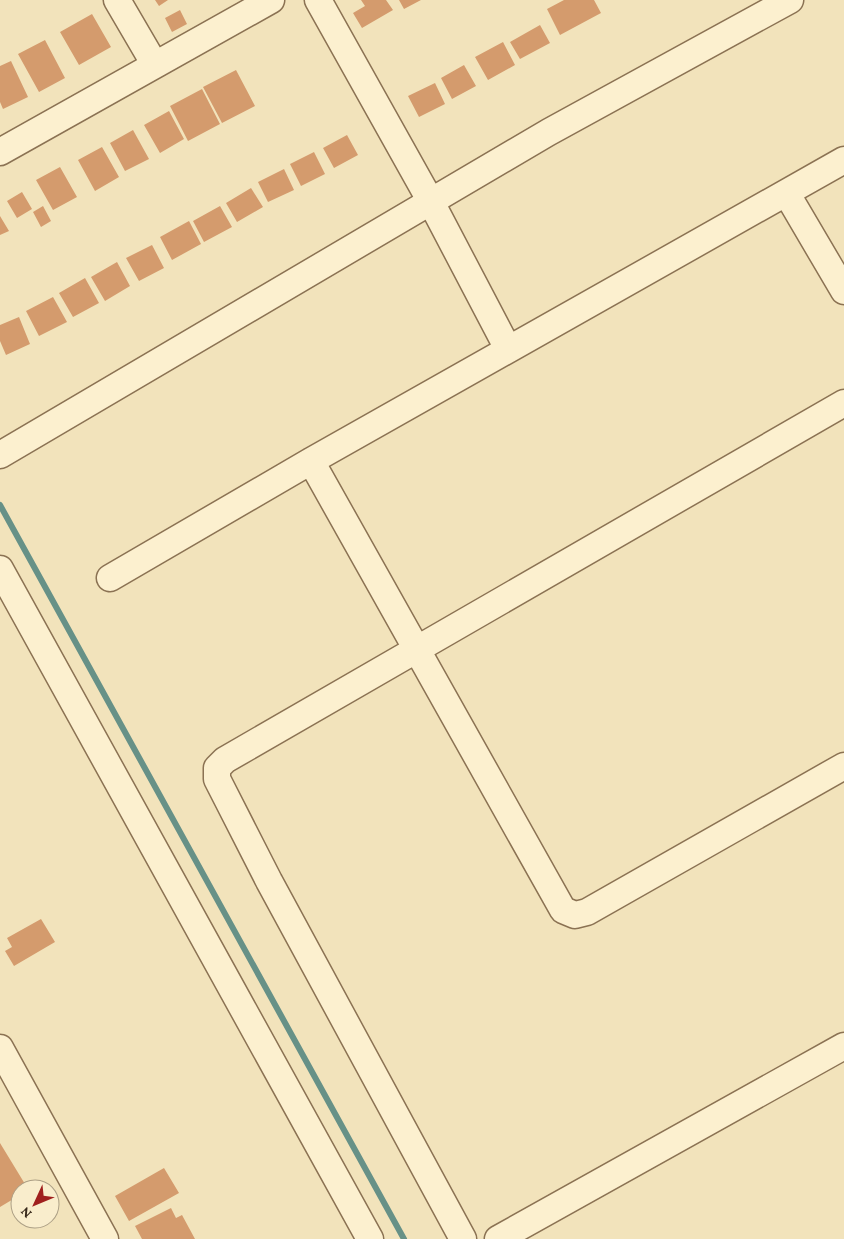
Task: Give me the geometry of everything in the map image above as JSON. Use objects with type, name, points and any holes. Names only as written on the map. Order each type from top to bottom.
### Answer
[{"type":"street","points":[[117,0],[155,65]]},
{"type":"street","points":[[0,152],[272,0]]},
{"type":"street","points":[[318,0],[431,202],[508,349]]},
{"type":"street","points":[[0,455],[549,132],[790,0]]},
{"type":"street","points":[[110,578],[508,349],[787,194],[844,160]]},
{"type":"street","points":[[787,194],[844,291]]},
{"type":"street","points":[[464,1239],[269,881],[217,779],[217,768],[225,760],[844,403]]},
{"type":"street","points":[[312,461],[563,910],[575,915],[587,912],[844,766]]},
{"type":"street","points":[[0,569],[370,1239]]},
{"type":"street","points":[[498,1239],[844,1046]]},
{"type":"street","points":[[0,1048],[9,1085],[105,1239]]},
{"type":"building","points":[[155,0],[168,0],[159,6]]},
{"type":"building","points":[[361,0],[386,0],[393,10],[362,28],[353,13],[365,6]]},
{"type":"building","points":[[399,0],[421,0],[404,9]]},
{"type":"building","points":[[564,0],[594,0],[601,13],[560,35],[547,9]]},
{"type":"building","points":[[180,10],[187,24],[172,32],[165,18]]},
{"type":"building","points":[[92,14],[111,47],[79,65],[60,32]]},
{"type":"building","points":[[540,25],[550,43],[520,59],[510,42]]},
{"type":"building","points":[[45,40],[65,78],[39,92],[18,54]]},
{"type":"building","points":[[503,42],[515,65],[488,80],[475,57]]},
{"type":"building","points":[[11,61],[28,97],[3,109],[0,102],[0,66]]},
{"type":"building","points":[[464,65],[476,86],[452,99],[441,78]]},
{"type":"building","points":[[236,70],[255,106],[222,123],[203,87]]},
{"type":"building","points":[[435,83],[445,104],[419,117],[408,96]]},
{"type":"building","points":[[202,89],[220,124],[188,141],[170,106]]},
{"type":"building","points":[[169,111],[184,139],[160,153],[144,125]]},
{"type":"building","points":[[133,130],[149,159],[125,171],[110,143]]},
{"type":"building","points":[[347,135],[358,155],[334,168],[323,148]]},
{"type":"building","points":[[102,147],[119,177],[95,191],[78,160]]},
{"type":"building","points":[[314,152],[325,174],[301,186],[290,164]]},
{"type":"building","points":[[60,167],[77,197],[53,210],[36,180]]},
{"type":"building","points":[[284,169],[294,190],[268,202],[258,182]]},
{"type":"building","points":[[251,188],[263,207],[237,222],[226,203]]},
{"type":"building","points":[[22,192],[32,209],[17,218],[7,201]]},
{"type":"building","points":[[43,206],[51,221],[41,227],[33,212]]},
{"type":"building","points":[[220,206],[232,227],[204,242],[193,221]]},
{"type":"building","points":[[0,216],[9,231],[0,235]]},
{"type":"building","points":[[189,221],[201,244],[172,260],[160,237]]},
{"type":"building","points":[[152,245],[164,268],[139,281],[126,258]]},
{"type":"building","points":[[117,262],[130,286],[105,301],[91,277]]},
{"type":"building","points":[[85,278],[99,303],[73,317],[59,293]]},
{"type":"building","points":[[53,297],[67,322],[39,336],[26,311]]},
{"type":"building","points":[[19,317],[30,344],[6,355],[0,341],[0,325]]},
{"type":"building","points":[[41,919],[55,942],[14,966],[5,951],[12,947],[7,938]]},
{"type":"building","points":[[0,1143],[22,1179],[10,1179],[10,1201],[0,1207]]},
{"type":"building","points":[[164,1168],[179,1193],[129,1221],[115,1196]]},
{"type":"building","points":[[171,1208],[176,1218],[182,1215],[195,1239],[142,1239],[135,1226]]},
{"type":"waterway","points":[[0,505],[404,1239]]}]
